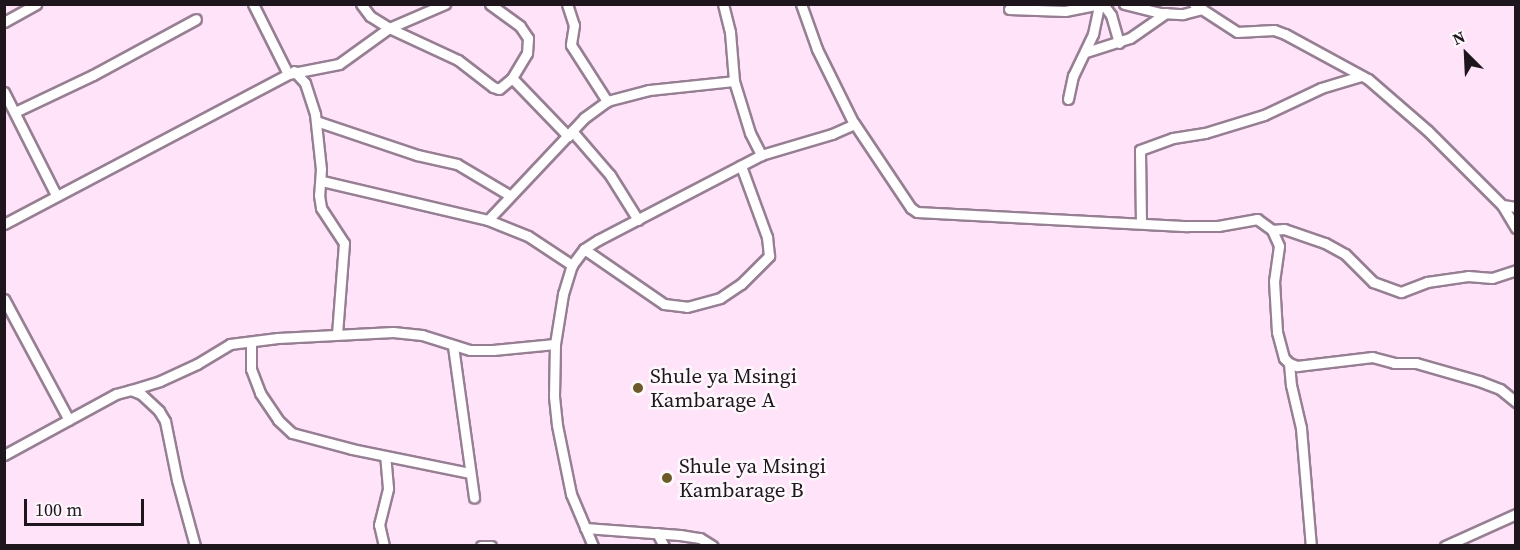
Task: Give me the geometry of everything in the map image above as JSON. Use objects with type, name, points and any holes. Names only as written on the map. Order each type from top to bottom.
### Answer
[{"type":"street","points":[[4,22],[36,4]]},
{"type":"street","points":[[253,4],[291,72],[305,83],[316,121],[322,181],[319,195],[321,208],[344,243],[337,334]]},
{"type":"street","points":[[361,4],[389,28],[458,60],[493,87],[503,87],[512,78],[527,52],[528,38],[520,26],[490,4]]},
{"type":"street","points":[[4,224],[291,72],[339,64],[389,28],[445,4]]},
{"type":"street","points":[[567,4],[574,25],[571,45],[607,101]]},
{"type":"street","points":[[723,4],[730,32],[734,81],[750,133],[761,154]]},
{"type":"street","points":[[801,4],[820,56],[854,123],[911,208],[917,212],[1204,226],[1257,219],[1272,230],[1280,253],[1274,281],[1277,332],[1284,358],[1289,363],[1297,366],[1372,357],[1394,363],[1416,363],[1500,389],[1515,402]]},
{"type":"street","points":[[1124,4],[1166,13],[1183,14],[1198,7],[1237,32],[1274,30],[1285,34],[1361,75],[1384,90],[1502,205],[1515,228]]},
{"type":"street","points":[[1101,5],[1111,15],[1119,43]]},
{"type":"street","points":[[1009,9],[1065,11],[1101,5]]},
{"type":"street","points":[[1068,99],[1073,76],[1086,52],[1101,5]]},
{"type":"street","points":[[1086,52],[1119,43],[1166,13]]},
{"type":"street","points":[[15,112],[93,75],[196,19]]},
{"type":"street","points":[[1141,223],[1140,150],[1173,138],[1205,134],[1264,115],[1321,88],[1361,75]]},
{"type":"street","points":[[512,78],[610,175],[638,220]]},
{"type":"street","points":[[488,220],[509,195],[570,133],[607,101],[649,90],[734,81]]},
{"type":"street","points":[[4,92],[57,195]]},
{"type":"street","points":[[316,121],[417,155],[457,165],[509,195]]},
{"type":"street","points":[[593,546],[571,494],[557,425],[555,344],[563,294],[572,265],[584,249],[761,154],[832,134],[854,123]]},
{"type":"street","points":[[584,249],[664,304],[687,307],[720,298],[741,284],[769,256],[767,237],[741,166]]},
{"type":"street","points":[[322,181],[488,220],[528,236],[572,265]]},
{"type":"street","points":[[1502,205],[1515,207]]},
{"type":"street","points":[[1272,230],[1284,229],[1325,243],[1345,254],[1373,282],[1401,292],[1427,282],[1468,276],[1492,278],[1515,270]]},
{"type":"street","points":[[4,299],[69,420]]},
{"type":"street","points":[[4,455],[116,394],[160,381],[197,364],[230,344],[337,334],[407,332],[433,338],[453,346],[493,351],[555,344]]},
{"type":"street","points":[[251,342],[250,358],[254,378],[270,408],[286,429],[331,444],[470,473]]},
{"type":"street","points":[[453,346],[474,498]]},
{"type":"street","points":[[1289,363],[1291,385],[1301,428],[1311,546]]},
{"type":"street","points":[[131,390],[151,403],[165,422],[177,480],[195,546]]},
{"type":"street","points":[[384,546],[379,525],[388,488],[385,456]]},
{"type":"street","points":[[1444,546],[1515,514]]},
{"type":"street","points":[[585,528],[700,538],[713,546]]},
{"type":"street","points":[[657,533],[664,546]]},
{"type":"street","points":[[481,546],[491,546]]},
{"type":"place","name":"Shule ya Msingi Kambarage A","points":[[638,388]]},
{"type":"place","name":"Shule ya Msingi Kambarage B","points":[[667,478]]}]
